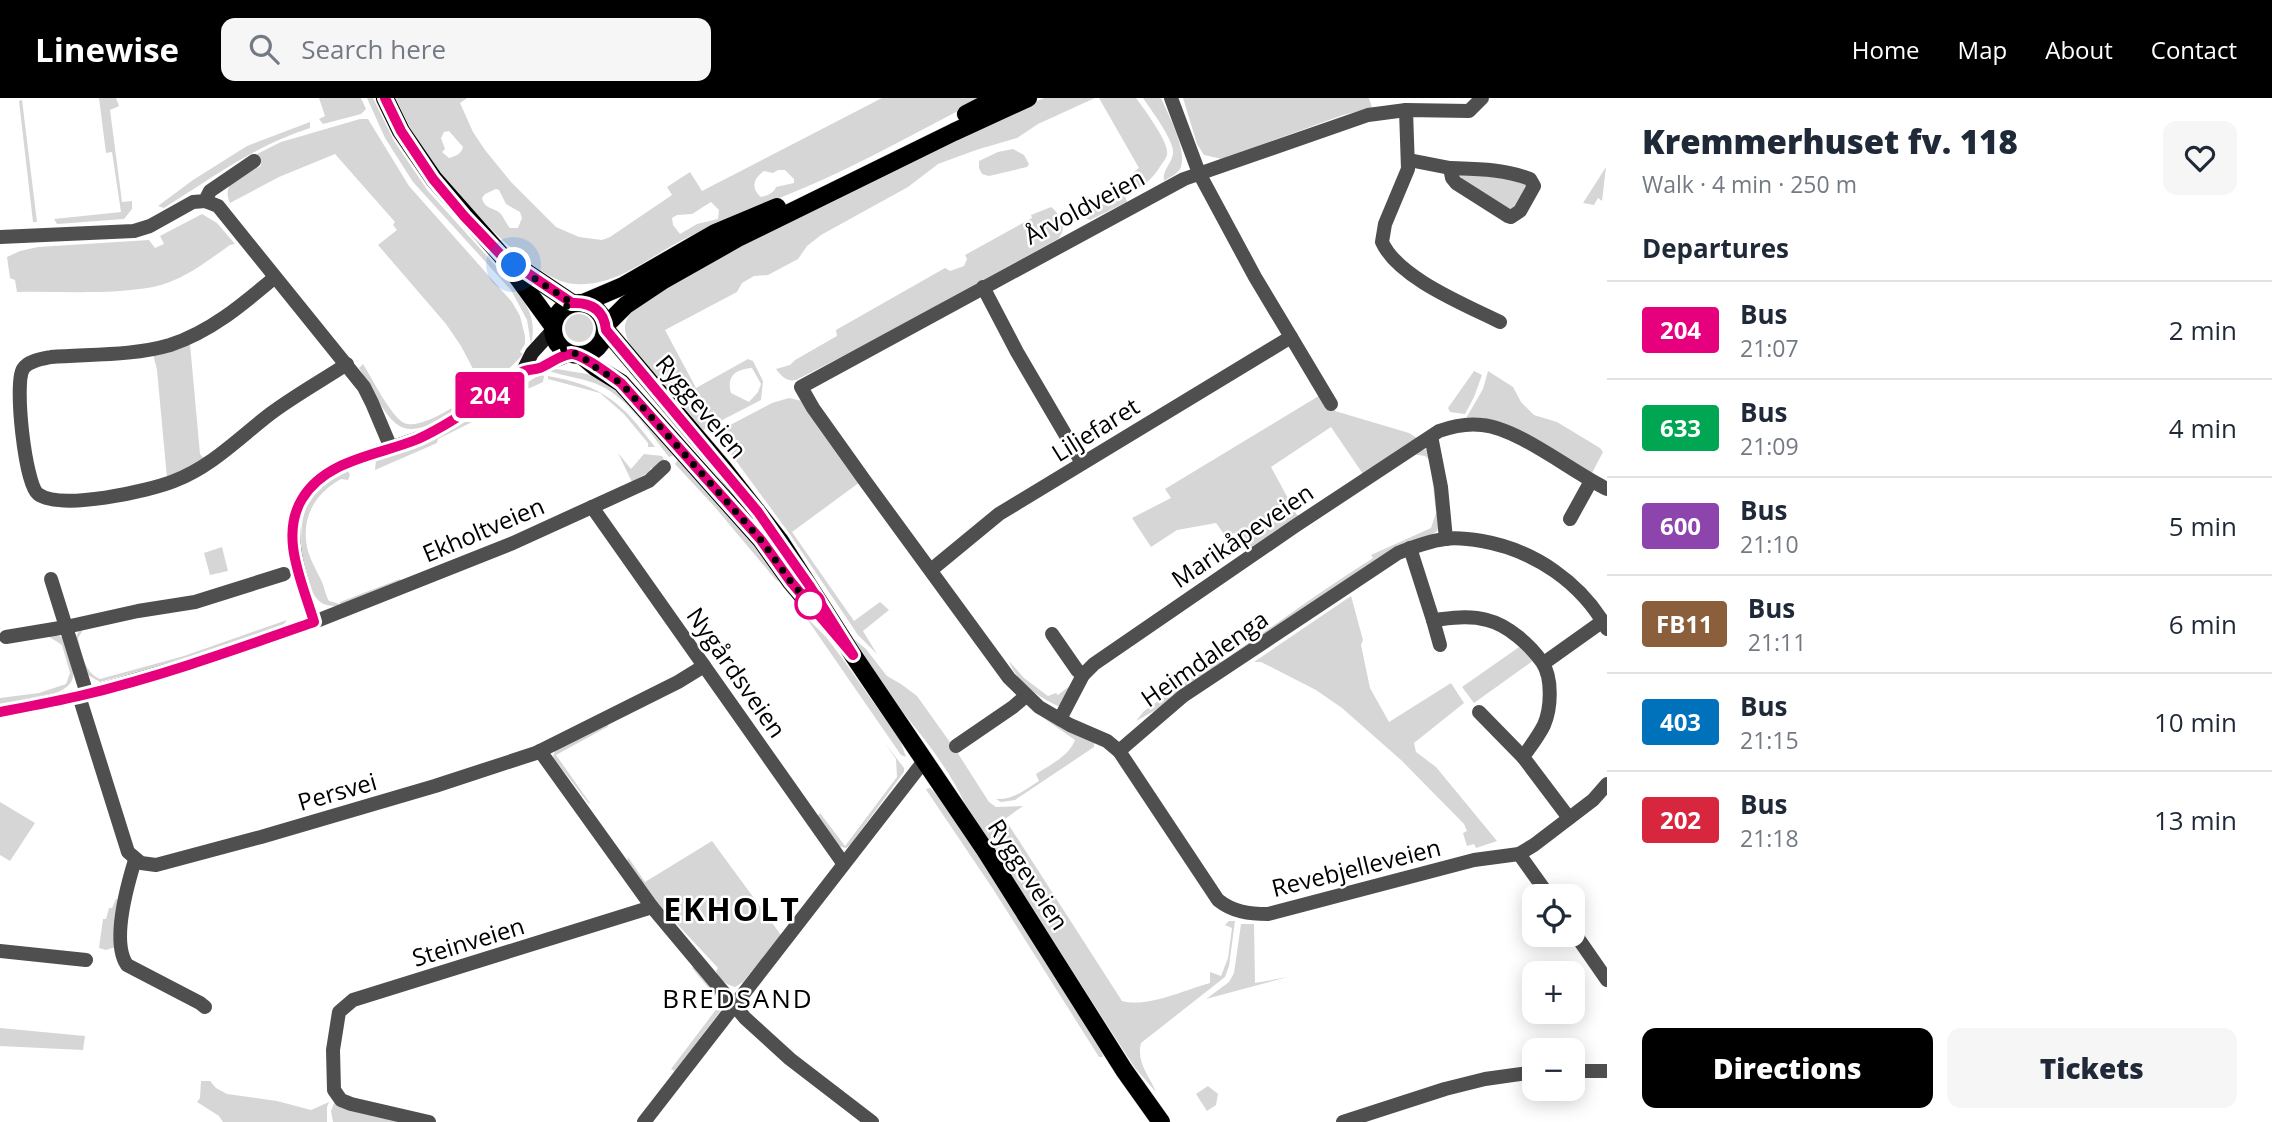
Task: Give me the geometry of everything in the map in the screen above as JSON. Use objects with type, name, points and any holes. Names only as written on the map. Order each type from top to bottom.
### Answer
[{"type":"main road","points":[[385,98],[401,131],[433,179],[502,256],[553,328],[558,345],[576,354],[590,353],[598,347],[606,328],[626,305],[662,281],[738,238],[1028,98]]},
{"type":"main road","points":[[553,328],[556,316],[563,308],[623,286],[715,233],[791,201],[998,98]]},
{"type":"main road","points":[[502,256],[577,303],[598,310],[606,328]]},
{"type":"main road","name":"Ryggeveien","points":[[606,328],[758,512],[985,850],[1124,1070],[1161,1122]]},
{"type":"main road","name":"Ryggeveien","points":[[576,354],[621,383],[761,540],[791,582],[853,655]]},
{"type":"street","name":"Årvoldveien","points":[[931,570],[801,387],[1132,205],[1199,173],[1368,115],[1406,110],[1469,111],[1482,98]]},
{"type":"street","points":[[1173,100],[1199,173],[1262,289],[1331,404]]},
{"type":"street","points":[[1406,110],[1409,160],[1382,234],[1382,242],[1393,261],[1421,280],[1500,322]]},
{"type":"street","points":[[1409,160],[1450,168],[1515,173],[1530,179],[1534,186],[1520,211],[1508,216],[1456,183],[1450,168]]},
{"type":"street","points":[[205,201],[210,191],[254,161]]},
{"type":"street","points":[[0,237],[134,230],[149,226],[193,202],[205,201],[218,206],[274,278],[347,364],[372,403],[391,448]]},
{"type":"street","points":[[274,278],[222,319],[197,334],[168,345],[134,351],[51,357],[24,366],[19,376],[21,420],[33,496],[78,500],[139,492],[180,479],[212,461],[272,412],[347,364]]},
{"type":"street","points":[[983,287],[1017,352],[1082,463]]},
{"type":"street","points":[[523,372],[532,353],[553,328]]},
{"type":"street","name":"Liljefaret","points":[[931,570],[999,514],[1291,337]]},
{"type":"street","points":[[314,622],[294,554],[293,525],[299,505],[314,484],[330,472],[356,459],[418,439],[442,427],[523,372],[576,354]]},
{"type":"street","name":"Marikåpeveien","points":[[1060,719],[1083,675],[1108,654],[1439,431],[1460,425],[1483,425],[1501,429],[1607,489]]},
{"type":"street","points":[[1430,438],[1433,441],[1441,487],[1446,539]]},
{"type":"street","name":"Ekholtveien","points":[[0,712],[83,695],[204,660],[314,622],[484,555],[592,508],[649,481],[664,467]]},
{"type":"street","points":[[1570,519],[1591,481]]},
{"type":"street","name":"Nygårdsveien","points":[[592,508],[843,863]]},
{"type":"street","name":"Heimdalenga","points":[[1119,751],[1183,696],[1398,554],[1410,548],[1446,539],[1494,543],[1534,558],[1584,596],[1605,625],[1544,663]]},
{"type":"street","points":[[1410,548],[1440,645]]},
{"type":"street","points":[[931,570],[998,664],[1026,696],[1039,707],[1107,741],[1119,751]]},
{"type":"street","points":[[6,637],[195,602],[284,574]]},
{"type":"street","points":[[51,579],[128,852],[135,860],[129,880],[119,943],[122,958],[127,965],[205,1007]]},
{"type":"street","points":[[1433,620],[1465,616],[1490,620],[1517,636],[1544,663],[1549,685],[1548,709],[1544,724],[1523,757]]},
{"type":"street","points":[[1052,634],[1083,675]]},
{"type":"street","name":"Persvei","points":[[135,860],[156,865],[176,861],[435,786],[540,751],[678,682],[704,666]]},
{"type":"street","points":[[956,746],[1026,696]]},
{"type":"street","points":[[1479,712],[1523,757],[1569,818]]},
{"type":"street","points":[[540,751],[652,907],[745,1018],[790,1059],[872,1122]]},
{"type":"street","name":"Revebjelleveien","points":[[1119,751],[1219,900],[1228,908],[1241,912],[1268,914],[1474,860],[1519,854]]},
{"type":"street","points":[[644,1122],[924,761]]},
{"type":"street","points":[[1540,884],[1519,854],[1592,800],[1607,784]]},
{"type":"street","name":"Steinveien","points":[[429,1122],[341,1100],[334,1090],[333,1050],[339,1012],[353,1000],[652,907]]},
{"type":"street","points":[[1584,947],[1607,980]]},
{"type":"street","points":[[0,951],[86,960]]},
{"type":"street","points":[[1585,1071],[1607,1071]]},
{"type":"street","points":[[1343,1122],[1446,1089],[1485,1079],[1522,1074]]},
{"type":"shaded area","points":[[99,98],[116,98],[119,106],[110,110],[122,202],[132,201],[132,209],[124,219],[57,224],[54,219],[121,212],[112,152],[106,153]]},
{"type":"shaded area","points":[[319,98],[361,98],[366,109],[361,114],[323,124],[319,119],[325,116]]},
{"type":"shaded area","points":[[367,98],[373,98],[394,141],[428,191],[514,286],[532,320],[531,344],[527,320],[511,290],[413,182],[385,138]]},
{"type":"shaded area","points":[[396,98],[467,98],[460,103],[473,132],[511,182],[556,227],[579,237],[602,240],[672,195],[667,187],[690,172],[702,191],[882,98],[983,98],[843,170],[686,238],[619,276],[590,284],[575,284],[556,279],[535,267],[490,228],[432,162],[417,140]],"holes":[[[449,131],[463,147],[458,154],[449,158],[442,152],[445,149],[441,138],[444,132]],[[785,170],[794,179],[794,183],[776,187],[770,194],[761,197],[754,187],[756,180],[764,171],[773,173]],[[499,190],[506,204],[520,212],[522,218],[518,228],[510,228],[500,213],[485,204],[482,198],[485,194]],[[711,202],[719,210],[718,219],[697,224],[680,234],[673,225],[672,218],[692,214]]]},
{"type":"shaded area","points":[[1044,98],[1095,98],[1038,124],[1017,138],[938,164],[908,187],[821,235],[807,246],[798,259],[768,275],[754,276],[742,283],[737,292],[665,330],[696,388],[748,359],[753,361],[763,381],[761,400],[703,430],[655,380],[633,350],[626,336],[625,325],[628,317],[642,302],[667,285],[725,253]],"holes":[[[752,368],[761,384],[749,402],[731,393],[731,378],[741,370]]]},
{"type":"shaded area","points":[[1099,98],[1136,98],[1161,135],[1167,155],[1150,179],[1125,196],[1127,202],[1090,220],[1076,214],[1129,185],[1133,173],[1139,168]]},
{"type":"shaded area","points":[[1143,98],[1161,98],[1179,141],[1181,167],[1164,181],[1173,148]]},
{"type":"shaded area","points":[[1183,98],[1369,98],[1372,108],[1343,115],[1222,159],[1204,155],[1197,144]]},
{"type":"shaded area","points":[[22,100],[37,222],[33,222],[19,101]]},
{"type":"shaded area","points":[[368,119],[409,186],[512,302],[520,316],[525,336],[525,344],[520,352],[523,354],[500,377],[464,406],[427,426],[411,429],[393,421],[359,368],[363,364],[387,405],[404,423],[412,424],[433,418],[482,386],[446,324],[378,245],[397,230],[393,225],[395,222],[335,154],[279,177],[230,203],[228,195],[228,189],[236,179],[261,166],[257,154],[281,142]]},
{"type":"shaded area","points":[[310,122],[310,128],[252,153],[164,208],[158,206],[247,146]]},
{"type":"shaded area","points":[[1013,149],[1024,155],[1029,164],[1027,167],[989,176],[982,174],[979,161],[998,152]]},
{"type":"shaded area","points":[[1606,167],[1602,201],[1598,198],[1594,205],[1583,203]]},
{"type":"shaded area","points":[[1459,175],[1507,175],[1526,185],[1527,191],[1512,212],[1469,188]]},
{"type":"shaded area","points":[[1051,207],[1058,214],[1063,226],[1058,239],[796,380],[785,378],[776,369],[790,365],[837,336],[836,330],[945,268],[950,271],[964,266],[967,259],[965,255],[1032,218],[1031,215]]},
{"type":"shaded area","points":[[202,214],[217,223],[235,244],[184,276],[164,284],[120,291],[17,292],[15,280],[10,278],[7,257],[20,251],[38,247],[149,240],[155,248],[164,244],[160,236]]},
{"type":"shaded area","points":[[579,314],[589,318],[593,328],[589,338],[579,342],[569,338],[565,328],[569,318]]},
{"type":"shaded area","points":[[190,344],[200,454],[205,460],[167,478],[157,370],[153,354]]},
{"type":"shaded area","points":[[557,369],[587,374],[610,384],[676,454],[669,457],[639,418],[611,392],[589,381],[549,371]]},
{"type":"shaded area","points":[[1474,371],[1482,375],[1465,414],[1450,412],[1448,408]]},
{"type":"shaded area","points":[[1488,371],[1513,387],[1521,402],[1534,415],[1557,422],[1600,448],[1603,452],[1591,475],[1465,420],[1483,389]]},
{"type":"shaded area","points":[[541,374],[544,376],[543,382],[519,393],[524,402],[506,409],[508,413],[506,414],[502,404],[499,404],[496,410],[438,439],[437,443],[375,470],[376,460],[423,445]]},
{"type":"shaded area","points":[[548,376],[584,385],[598,391],[610,398],[632,418],[655,447],[648,447],[648,443],[624,414],[600,393],[548,379]]},
{"type":"shaded area","points":[[1322,394],[1335,411],[1409,433],[1417,438],[1363,474],[1331,427],[1271,467],[1300,516],[1246,551],[1234,533],[1226,537],[1216,523],[1177,530],[1151,547],[1132,518],[1171,498],[1165,489]]},
{"type":"shaded area","points":[[789,398],[802,401],[860,482],[792,532],[854,621],[880,602],[889,610],[863,631],[877,654],[858,635],[789,533],[731,454],[735,450],[731,445],[727,448],[715,433],[772,403]]},
{"type":"shaded area","points":[[1426,449],[1431,453],[1440,523],[1437,531],[1136,721],[1144,711],[1218,659],[1221,662],[1373,558],[1371,555],[1431,528],[1436,513],[1430,460],[1425,456],[1412,454]]},
{"type":"shaded area","points":[[618,453],[631,469],[644,454],[662,456],[665,461],[657,469],[651,468],[632,482]]},
{"type":"shaded area","points":[[679,458],[683,459],[773,568],[780,582],[675,464]]},
{"type":"shaded area","points":[[348,471],[348,480],[341,479],[318,498],[306,525],[308,551],[329,601],[340,604],[400,579],[402,583],[340,606],[331,606],[319,601],[308,582],[302,555],[302,528],[307,506],[319,489]]},
{"type":"shaded area","points":[[222,547],[228,571],[210,575],[204,553]]},
{"type":"shaded area","points":[[1351,596],[1363,640],[1361,645],[1370,688],[1389,722],[1451,683],[1464,703],[1414,743],[1416,752],[1436,767],[1497,841],[1476,848],[1474,844],[1467,846],[1463,833],[1467,831],[1464,824],[1401,760],[1342,708],[1316,690],[1261,662],[1254,662]]},
{"type":"shaded area","points":[[805,616],[842,658],[900,740],[906,757],[901,755]]},
{"type":"shaded area","points":[[287,620],[282,626],[186,658],[100,682],[88,675],[75,639],[79,631],[83,630],[78,638],[82,656],[90,672],[100,679],[184,656]]},
{"type":"shaded area","points":[[54,634],[64,638],[73,672],[70,683],[54,694],[0,704],[0,698],[39,693],[66,684],[70,673],[62,645],[48,636]]},
{"type":"shaded area","points":[[853,640],[866,649],[887,676],[917,696],[989,802],[996,807],[1023,806],[1005,819],[1122,1001],[1143,1002],[1166,997],[1210,983],[1210,972],[1221,976],[1228,958],[1232,928],[1225,925],[1229,921],[1235,921],[1225,977],[1141,1043],[1140,1056],[1156,1092],[1135,1068],[968,810],[940,761],[892,698]]},
{"type":"shaded area","points":[[1522,645],[1534,660],[1474,703],[1462,687]]},
{"type":"shaded area","points":[[1009,661],[1024,678],[1048,696],[1056,693],[1058,695],[1076,681],[1062,705],[1058,706],[1029,688]]},
{"type":"shaded area","points":[[1042,717],[1094,743],[1094,747],[1015,800],[1001,802],[996,799],[1013,796],[1039,781],[1036,774],[1064,755],[1075,740]]},
{"type":"shaded area","points":[[606,724],[609,726],[556,755],[589,804],[553,757],[556,748]]},
{"type":"shaded area","points":[[884,742],[904,768],[904,772],[850,845],[846,848],[838,846],[817,817],[820,813],[845,846],[897,777],[896,759]]},
{"type":"shaded area","points":[[930,788],[1005,897],[1102,1050],[1103,1057],[1099,1057],[993,889],[927,791],[926,789]]},
{"type":"shaded area","points":[[0,802],[35,823],[10,861],[0,855]]},
{"type":"shaded area","points":[[712,841],[781,935],[743,982],[735,987],[721,979],[716,971],[718,968],[650,895],[627,862],[628,857],[645,882]]},
{"type":"shaded area","points":[[116,899],[121,900],[115,947],[106,950],[99,948],[103,919],[106,919],[109,908],[112,908]]},
{"type":"shaded area","points":[[1241,924],[1254,924],[1255,983],[1288,977],[1206,999],[1229,982],[1234,973]]},
{"type":"shaded area","points":[[694,966],[725,1005],[675,1071],[671,1069],[721,1003],[692,968]]},
{"type":"shaded area","points":[[0,1028],[85,1036],[83,1050],[0,1046]]},
{"type":"shaded area","points":[[201,1081],[210,1081],[227,1094],[277,1101],[311,1110],[329,1102],[327,1122],[223,1122],[219,1116],[197,1102],[200,1098]]},
{"type":"shaded area","points":[[1208,1086],[1218,1094],[1216,1105],[1207,1111],[1196,1094]]},
{"type":"shaded area","points":[[334,1103],[408,1122],[333,1122],[331,1111]]},
{"type":"bus line","name":"204","points":[[0,712],[79,696],[204,660],[314,622],[292,541],[296,512],[302,498],[314,484],[330,472],[356,459],[418,439],[442,427],[523,372],[571,354],[581,355],[621,383],[761,540],[791,582],[853,655],[780,541],[723,468],[606,330],[598,310],[591,305],[572,303],[502,256],[433,179],[401,131],[385,98]]},
{"type":"district","name":"EKHOLT","points":[[732,908]]},
{"type":"district","name":"BREDSAND","points":[[738,998]]},
{"type":"route","points":[[514,265],[572,303],[556,316],[553,330],[558,345],[571,354],[581,355],[621,383],[761,540],[791,582],[817,612],[810,604]]}]
